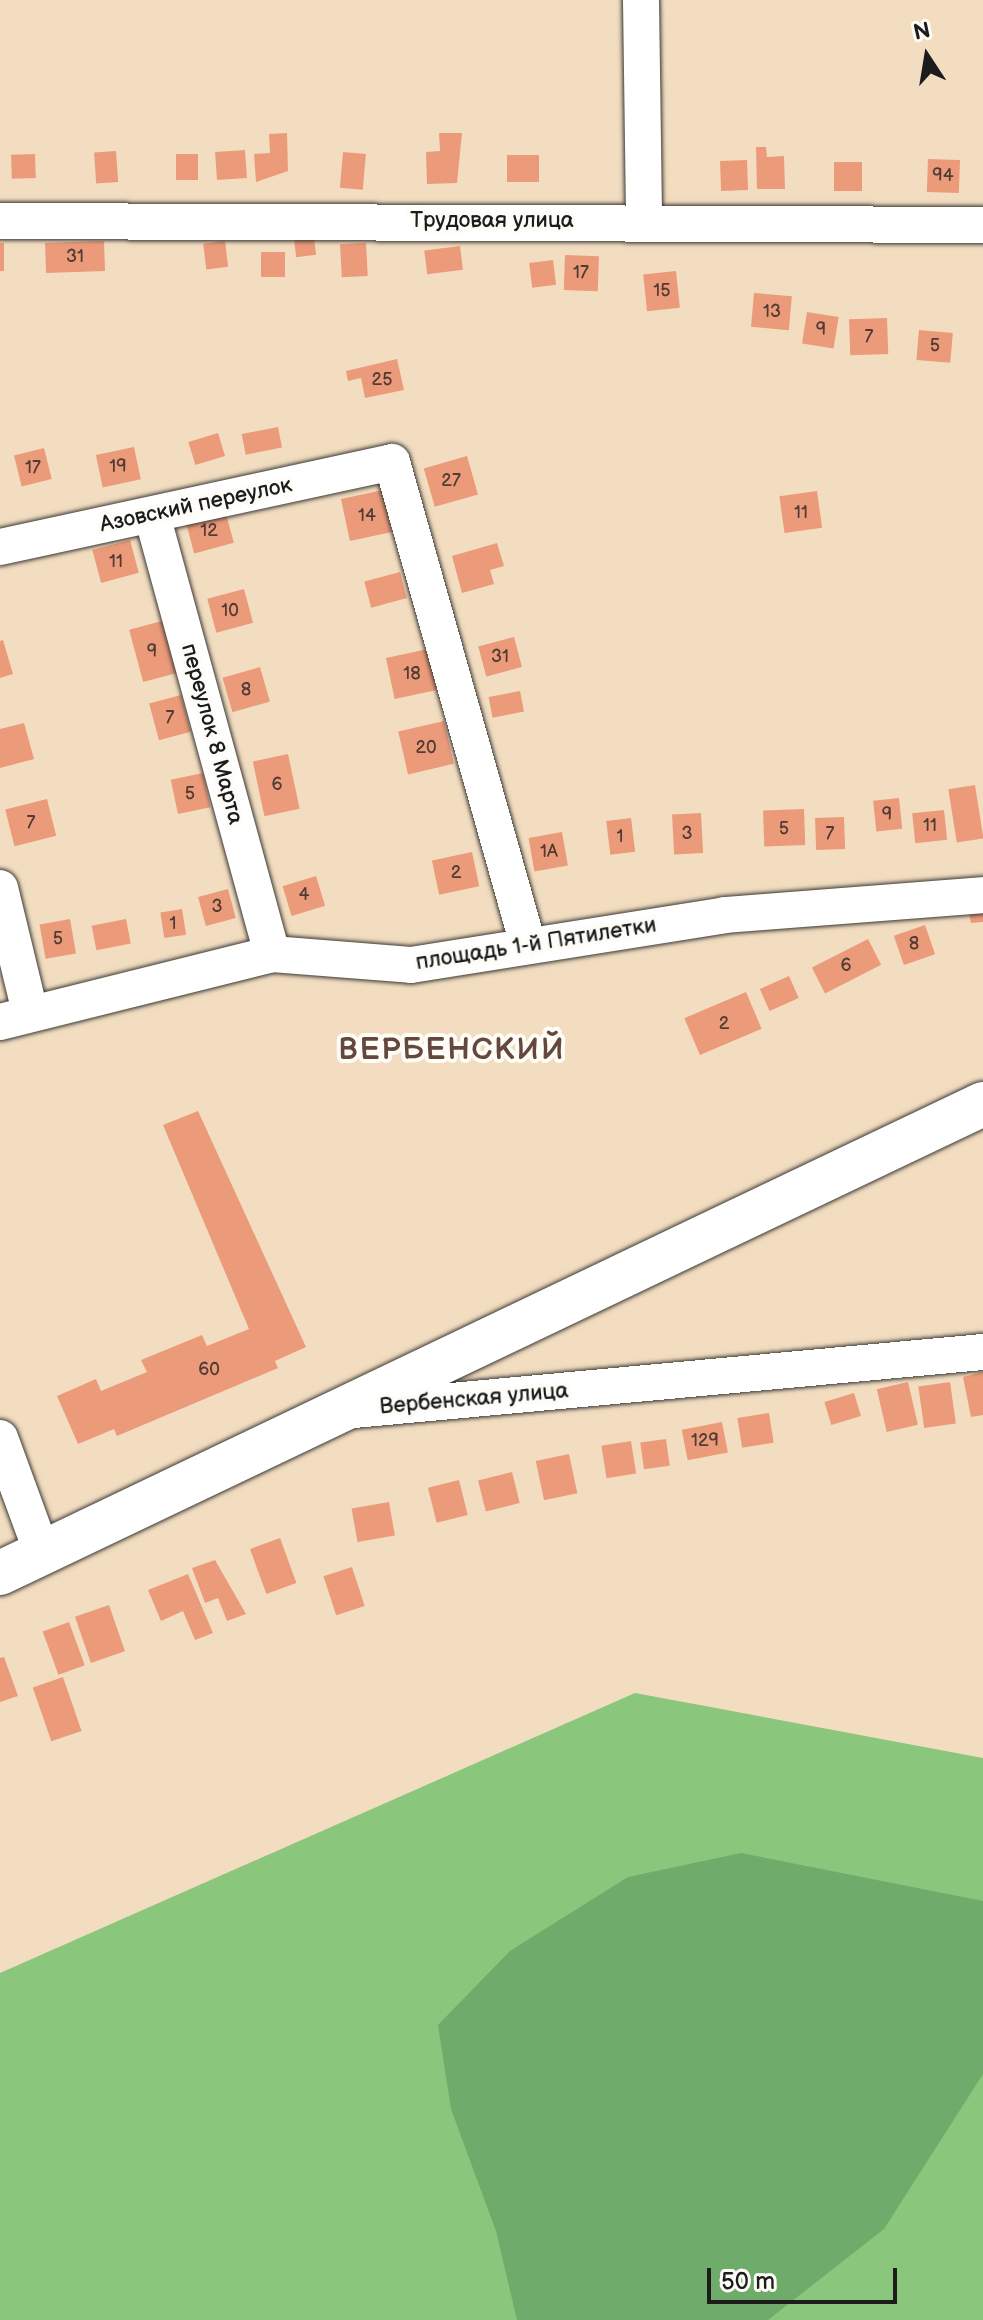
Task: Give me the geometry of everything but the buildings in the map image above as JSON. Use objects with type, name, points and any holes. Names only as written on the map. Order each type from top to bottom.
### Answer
[{"type":"main road","points":[[337,1411],[983,1104]]},
{"type":"main road","name":"Вербенская улица","points":[[0,1573],[337,1411]]},
{"type":"street","points":[[641,0],[644,221]]},
{"type":"street","name":"Трудовая улица","points":[[0,221],[644,221],[983,225]]},
{"type":"street","name":"Азовский переулок","points":[[0,547],[392,462],[528,945]]},
{"type":"street","name":"переулок 8 Марта","points":[[152,515],[272,954]]},
{"type":"street","points":[[0,888],[15,1017]]},
{"type":"street","name":"площадь 1-й Пятилетки","points":[[15,1017],[272,954],[411,965],[725,915],[983,895]]},
{"type":"street","name":"Вербенская улица","points":[[337,1411],[983,1352]]},
{"type":"street","points":[[0,1438],[42,1553]]},
{"type":"green space","points":[[635,1693],[983,1758],[983,2320],[0,2320],[0,1973]]},
{"type":"green space","points":[[741,1853],[983,1901],[983,2074],[884,2229],[768,2320],[517,2320],[496,2231],[451,2109],[438,2025],[510,1951],[628,1877]]},
{"type":"district","name":"ВЕРБЕНСКИЙ","points":[[452,1050]]}]
